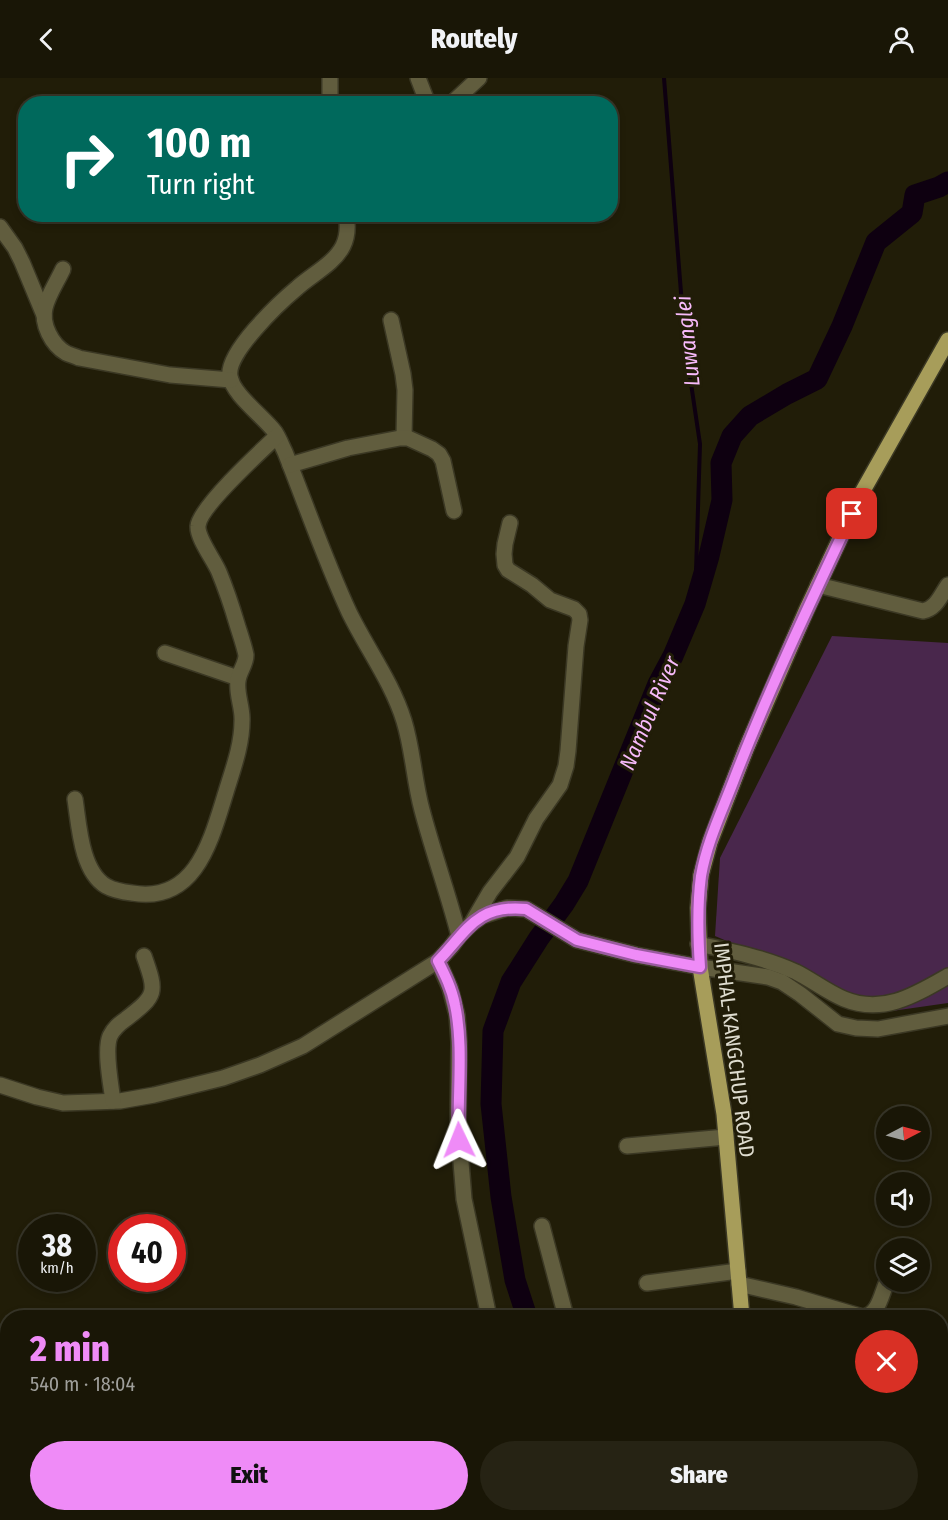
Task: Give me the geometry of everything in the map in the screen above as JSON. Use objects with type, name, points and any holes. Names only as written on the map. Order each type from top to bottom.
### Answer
[{"type":"main road","name":"IMPHAL-KANGCHUP ROAD","points":[[741,1310],[726,1137],[714,1046],[700,967],[698,908],[701,875],[710,842],[746,749],[818,585],[860,496],[948,340]]},
{"type":"street","points":[[330,78],[330,96]]},
{"type":"street","points":[[418,78],[425,96]]},
{"type":"street","points":[[460,96],[479,78]]},
{"type":"street","points":[[346,222],[343,246],[296,289],[244,342],[231,365],[231,380],[240,394],[277,436],[349,611],[391,689],[404,722],[421,808],[459,936]]},
{"type":"street","points":[[0,227],[22,262],[44,315],[47,329],[59,348],[68,354],[152,372],[231,380]]},
{"type":"street","points":[[44,315],[49,298],[63,269]]},
{"type":"street","points":[[391,320],[404,374],[404,437]]},
{"type":"street","points":[[75,799],[85,856],[97,879],[106,886],[138,894],[165,892],[178,886],[190,875],[201,859],[213,833],[239,746],[243,721],[238,678],[246,660],[245,650],[220,575],[200,536],[198,526],[202,516],[227,485],[277,436]]},
{"type":"street","points":[[290,465],[348,448],[404,437],[432,449],[441,457],[454,511]]},
{"type":"street","points":[[473,922],[490,892],[517,857],[536,819],[560,785],[568,751],[579,614],[574,609],[550,600],[508,570],[504,554],[510,522]]},
{"type":"street","points":[[818,585],[923,610],[935,606],[948,585]]},
{"type":"street","points":[[165,653],[238,678]]},
{"type":"street","points":[[0,1085],[63,1103],[113,1101],[154,1095],[223,1078],[303,1046],[438,961],[473,922],[482,916],[507,908],[526,909],[577,940],[636,955],[761,976],[782,982],[811,1001],[833,1021],[845,1026],[878,1029],[948,1016]]},
{"type":"street","points":[[699,944],[760,958],[795,972],[844,999],[870,1005],[895,1003],[914,996],[948,976]]},
{"type":"street","points":[[113,1101],[109,1040],[116,1027],[144,1004],[152,993],[153,980],[144,956]]},
{"type":"street","points":[[438,961],[450,988],[457,1015],[458,1125],[464,1199],[488,1310]]},
{"type":"street","points":[[627,1146],[726,1137]]},
{"type":"street","points":[[542,1226],[564,1310]]},
{"type":"street","points":[[647,1283],[739,1278],[840,1310]]},
{"type":"street","points":[[875,1310],[883,1292]]},
{"type":"shaded area","points":[[832,636],[948,643],[948,1003],[892,1011],[715,936],[720,858]]},
{"type":"waterway","name":"Luwanglei","points":[[664,78],[685,343],[700,444],[695,604]]},
{"type":"waterway","name":"Nambul River","points":[[525,1310],[515,1280],[501,1197],[491,1104],[493,1031],[511,982],[578,881],[658,684],[673,656],[695,604],[722,500],[721,463],[732,436],[750,416],[817,379],[842,326],[876,242],[912,213],[915,195],[948,182]]},
{"type":"route","points":[[459,1140],[457,1015],[450,988],[438,961],[459,936],[482,916],[507,908],[518,908],[526,909],[577,940],[636,955],[700,967],[698,908],[701,875],[710,842],[746,749],[806,611],[852,514]]}]
